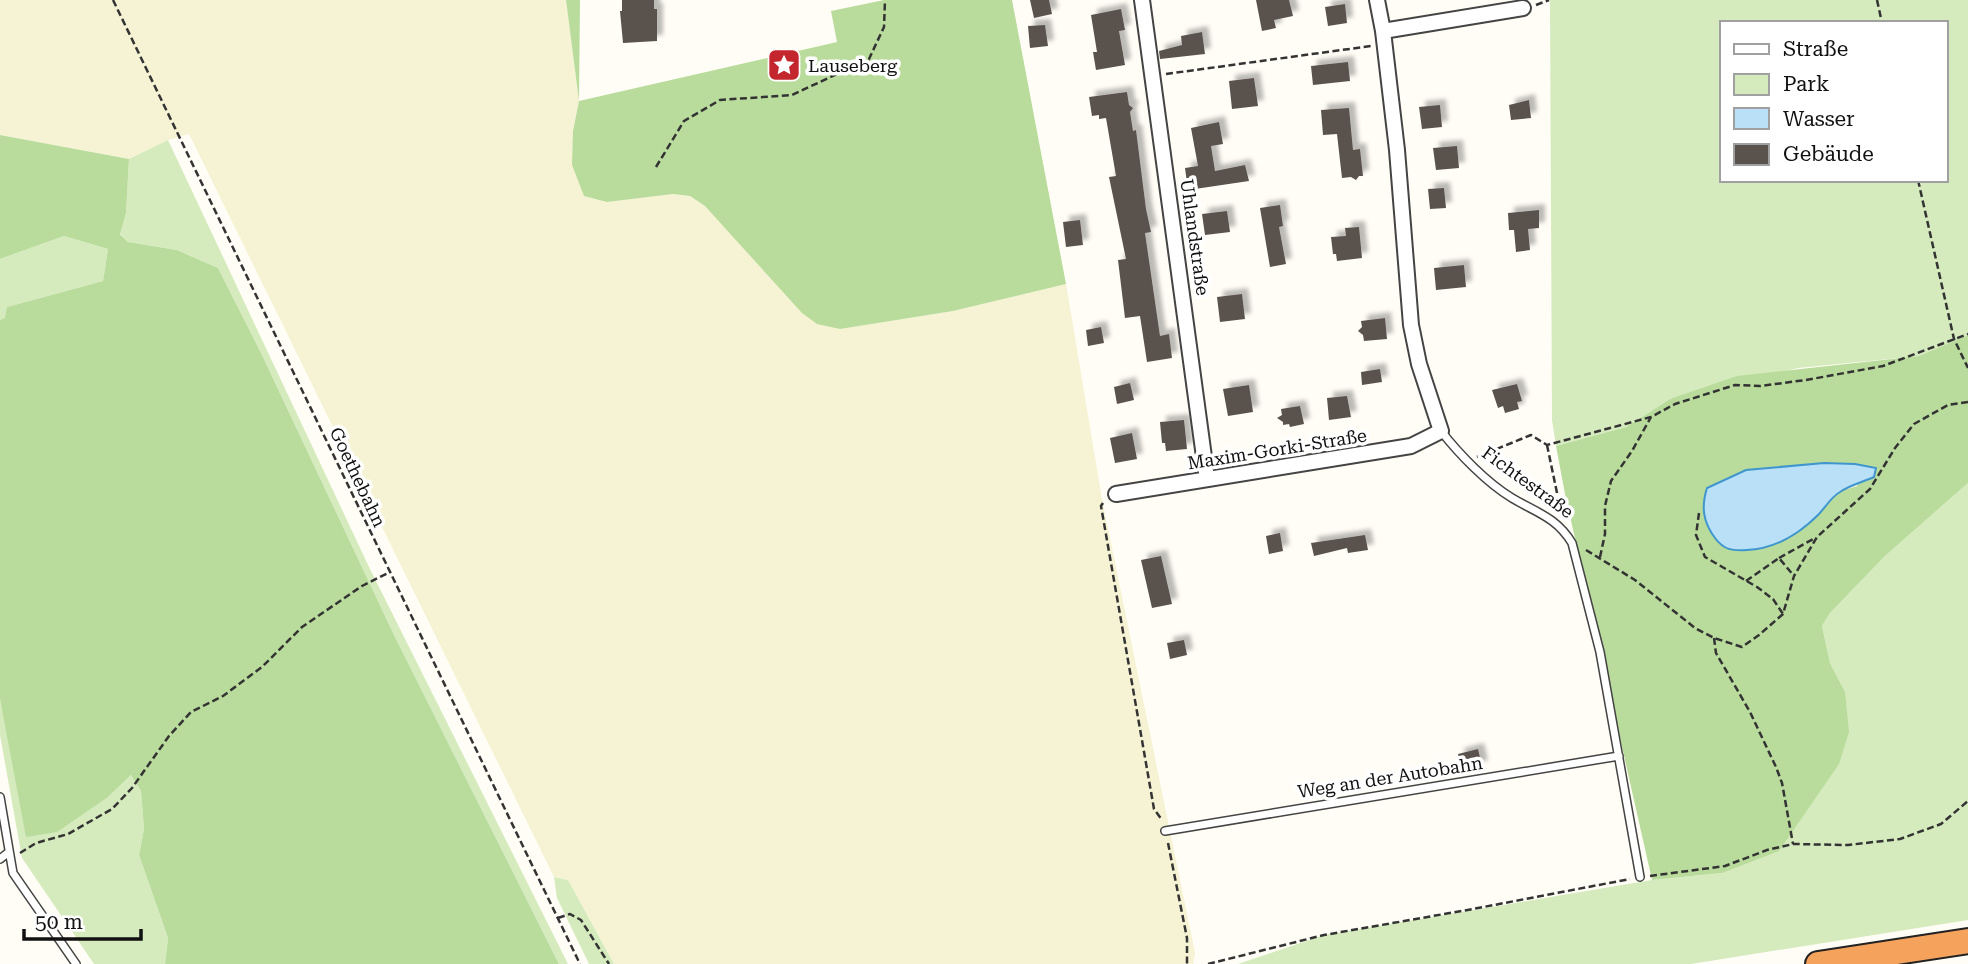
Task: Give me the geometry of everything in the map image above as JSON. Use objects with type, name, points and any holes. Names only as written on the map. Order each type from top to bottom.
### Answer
[{"type":"highway","points":[[1818,964],[1968,941]]},
{"type":"street","name":"Uhlandstraße","points":[[1142,0],[1208,479]]},
{"type":"street","name":"Fichtestraße","points":[[1377,0],[1384,37],[1396,150],[1411,325],[1419,364],[1441,431]]},
{"type":"street","points":[[1384,37],[1523,8]]},
{"type":"street","name":"Maxim-Gorki-Straße","points":[[1116,494],[1410,446],[1441,431]]},
{"type":"lane","name":"Fichtestraße","points":[[1441,431],[1467,461],[1510,497],[1553,519],[1564,529],[1572,543],[1600,652],[1640,877]]},
{"type":"lane","name":"Weg an der Autobahn","points":[[1165,831],[1619,756]]},
{"type":"lane","points":[[0,797],[13,873],[76,964]]},
{"type":"lane","points":[[0,859],[10,855]]},
{"type":"path","name":"Goethebahn","points":[[114,0],[580,964]]},
{"type":"path","points":[[656,167],[684,121],[720,100],[792,95],[869,59],[884,27],[885,0]]},
{"type":"path","points":[[1877,0],[1882,21]]},
{"type":"path","points":[[1153,76],[1384,37]]},
{"type":"path","points":[[1918,182],[1954,339],[1968,368]]},
{"type":"path","points":[[1547,445],[1651,417],[1675,404],[1735,385],[1760,386],[1883,366],[1968,334]]},
{"type":"path","points":[[1746,581],[1779,558],[1817,537],[1870,489],[1895,448],[1914,424],[1948,405],[1968,402]]},
{"type":"path","points":[[1651,417],[1611,481],[1605,506],[1605,534],[1600,557],[1635,580],[1696,628],[1714,638],[1742,647],[1759,635],[1783,614],[1794,576],[1817,537]]},
{"type":"path","points":[[1467,461],[1531,435],[1547,445],[1564,529]]},
{"type":"path","points":[[1116,494],[1106,499],[1101,506],[1154,809],[1162,819],[1187,938],[1187,964]]},
{"type":"path","points":[[1699,513],[1696,535],[1706,557],[1773,599],[1783,614]]},
{"type":"path","points":[[1779,558],[1794,576]]},
{"type":"path","points":[[10,855],[79,829],[112,809],[132,788],[169,736],[191,712],[223,696],[262,667],[302,627],[362,586],[390,572]]},
{"type":"path","points":[[1714,638],[1716,653],[1750,712],[1776,767],[1782,783],[1793,844]]},
{"type":"path","points":[[1208,964],[1324,935],[1640,877],[1673,875],[1725,866],[1767,850],[1793,844],[1849,845],[1900,839],[1941,824],[1968,801]]},
{"type":"path","points":[[558,918],[570,914],[581,920],[609,964]]},
{"type":"shaded area","points":[[0,0],[566,0],[579,101],[573,131],[607,202],[673,194],[690,196],[705,206],[840,329],[953,311],[1066,284],[1102,499],[1195,953],[1193,964],[614,964],[568,880],[554,877],[189,134],[168,140],[129,159],[0,135]]},
{"type":"green space","points":[[566,0],[580,0],[579,101]]},
{"type":"green space","points":[[884,0],[1012,0],[1066,284],[953,311],[840,329],[817,324],[802,313],[705,206],[690,196],[673,194],[607,202],[584,196],[572,165],[573,131],[579,101],[837,42],[831,11]]},
{"type":"green space","points":[[1550,0],[1968,0],[1968,335],[1919,356],[1798,368],[1670,399],[1626,427],[1556,446],[1552,420]]},
{"type":"green space","points":[[0,135],[129,159],[126,213],[120,234],[128,242],[177,250],[218,268],[394,635],[559,964],[165,964],[168,938],[139,855],[144,829],[141,791],[131,775],[108,797],[57,832],[26,837],[0,699],[0,320],[5,318],[7,307],[103,281],[108,249],[64,236],[0,259]]},
{"type":"green space","points":[[168,140],[369,567],[568,964],[559,964],[394,635],[218,268],[177,250],[128,242],[120,233],[126,213],[129,159]]},
{"type":"green space","points":[[64,236],[108,249],[103,281],[7,307],[6,318],[0,320],[0,259]]},
{"type":"green space","points":[[1968,335],[1968,483],[1885,556],[1830,613],[1822,626],[1830,663],[1845,692],[1849,732],[1839,764],[1779,851],[1722,873],[1652,880],[1556,446],[1626,427],[1670,399],[1737,376],[1919,356]],"holes":[[[1824,463],[1855,464],[1857,486],[1838,492],[1817,516],[1746,470]]]},
{"type":"green space","points":[[1968,483],[1968,920],[1691,964],[1238,964],[1324,935],[1652,880],[1722,873],[1845,692],[1830,663],[1822,626],[1830,613],[1885,556]]},
{"type":"green space","points":[[0,699],[12,756],[108,797],[131,775],[141,791],[144,829],[139,855],[168,938],[165,964],[94,964],[22,858],[0,735]]},
{"type":"green space","points":[[554,877],[568,880],[614,964],[589,964],[557,898]]},
{"type":"water","points":[[1824,463],[1876,468],[1874,477],[1837,494],[1811,522],[1767,547],[1733,550],[1722,545],[1711,532],[1704,514],[1707,488],[1746,470]]},
{"type":"building","points":[[622,0],[654,0],[654,9],[657,9],[657,41],[623,43],[620,11]]},
{"type":"building","points":[[1030,0],[1049,0],[1052,14],[1034,18]]},
{"type":"building","points":[[1256,0],[1289,0],[1293,16],[1274,20],[1276,28],[1262,31]]},
{"type":"building","points":[[1345,4],[1347,23],[1328,26],[1325,7]]},
{"type":"building","points":[[1121,9],[1125,30],[1119,31],[1125,65],[1096,70],[1093,52],[1097,52],[1091,15]]},
{"type":"building","points":[[1045,25],[1048,46],[1030,48],[1028,26]]},
{"type":"building","points":[[1202,32],[1205,54],[1160,59],[1159,51],[1182,45],[1181,36]]},
{"type":"building","points":[[1348,62],[1350,81],[1313,85],[1311,66]]},
{"type":"building","points":[[1254,78],[1258,106],[1232,109],[1229,81]]},
{"type":"building","points":[[1127,92],[1129,105],[1133,108],[1130,112],[1133,131],[1136,130],[1151,232],[1145,233],[1160,336],[1169,334],[1172,358],[1147,362],[1140,316],[1125,318],[1118,260],[1126,259],[1109,177],[1116,176],[1106,118],[1092,116],[1089,97]]},
{"type":"building","points":[[1529,100],[1531,118],[1511,120],[1509,105]]},
{"type":"building","points":[[1440,105],[1442,127],[1422,129],[1419,107]]},
{"type":"building","points":[[1349,108],[1353,150],[1360,149],[1363,176],[1356,180],[1351,177],[1342,178],[1337,134],[1323,135],[1321,110]]},
{"type":"building","points":[[1219,122],[1223,144],[1211,146],[1215,171],[1245,165],[1249,181],[1188,190],[1185,168],[1198,166],[1191,128]]},
{"type":"building","points":[[1457,146],[1459,168],[1436,170],[1433,148]]},
{"type":"building","points":[[1444,188],[1446,208],[1430,209],[1428,189]]},
{"type":"building","points":[[1280,205],[1283,226],[1279,227],[1286,264],[1270,267],[1260,208]]},
{"type":"building","points":[[1539,210],[1539,228],[1528,229],[1530,250],[1516,252],[1514,230],[1509,230],[1508,213]]},
{"type":"building","points":[[1227,211],[1230,232],[1205,235],[1202,214]]},
{"type":"building","points":[[1080,220],[1083,245],[1066,247],[1063,222]]},
{"type":"building","points":[[1359,227],[1362,258],[1337,261],[1336,254],[1333,254],[1331,237],[1346,236],[1345,228]]},
{"type":"building","points":[[1464,265],[1466,287],[1436,290],[1434,268]]},
{"type":"building","points":[[1242,294],[1245,319],[1220,322],[1217,297]]},
{"type":"building","points":[[1385,318],[1387,339],[1364,341],[1363,335],[1358,331],[1362,327],[1361,321]]},
{"type":"building","points":[[1101,327],[1104,343],[1088,346],[1086,330]]},
{"type":"building","points":[[1380,369],[1382,382],[1362,385],[1361,372]]},
{"type":"building","points":[[1130,383],[1134,400],[1117,404],[1114,387]]},
{"type":"building","points":[[1517,384],[1522,401],[1517,402],[1519,409],[1505,413],[1503,406],[1498,408],[1492,390]]},
{"type":"building","points":[[1249,385],[1253,412],[1228,416],[1223,389]]},
{"type":"building","points":[[1347,396],[1351,417],[1329,420],[1327,398]]},
{"type":"building","points":[[1300,406],[1304,424],[1290,427],[1289,424],[1283,425],[1277,418],[1282,415],[1281,409]]},
{"type":"building","points":[[1184,420],[1187,449],[1166,451],[1165,443],[1162,443],[1160,422]]},
{"type":"building","points":[[1132,433],[1137,459],[1115,463],[1110,438]]},
{"type":"building","points":[[1280,533],[1283,551],[1269,554],[1266,536]]},
{"type":"building","points":[[1365,535],[1368,550],[1348,553],[1347,548],[1314,556],[1311,543]]},
{"type":"building","points":[[1161,556],[1172,604],[1152,608],[1141,560]]},
{"type":"building","points":[[1184,640],[1187,655],[1170,659],[1167,643]]},
{"type":"building","points":[[1478,749],[1482,766],[1462,771],[1458,754]]},
{"type":"place","name":"Lauseberg","points":[[784,65]]}]
